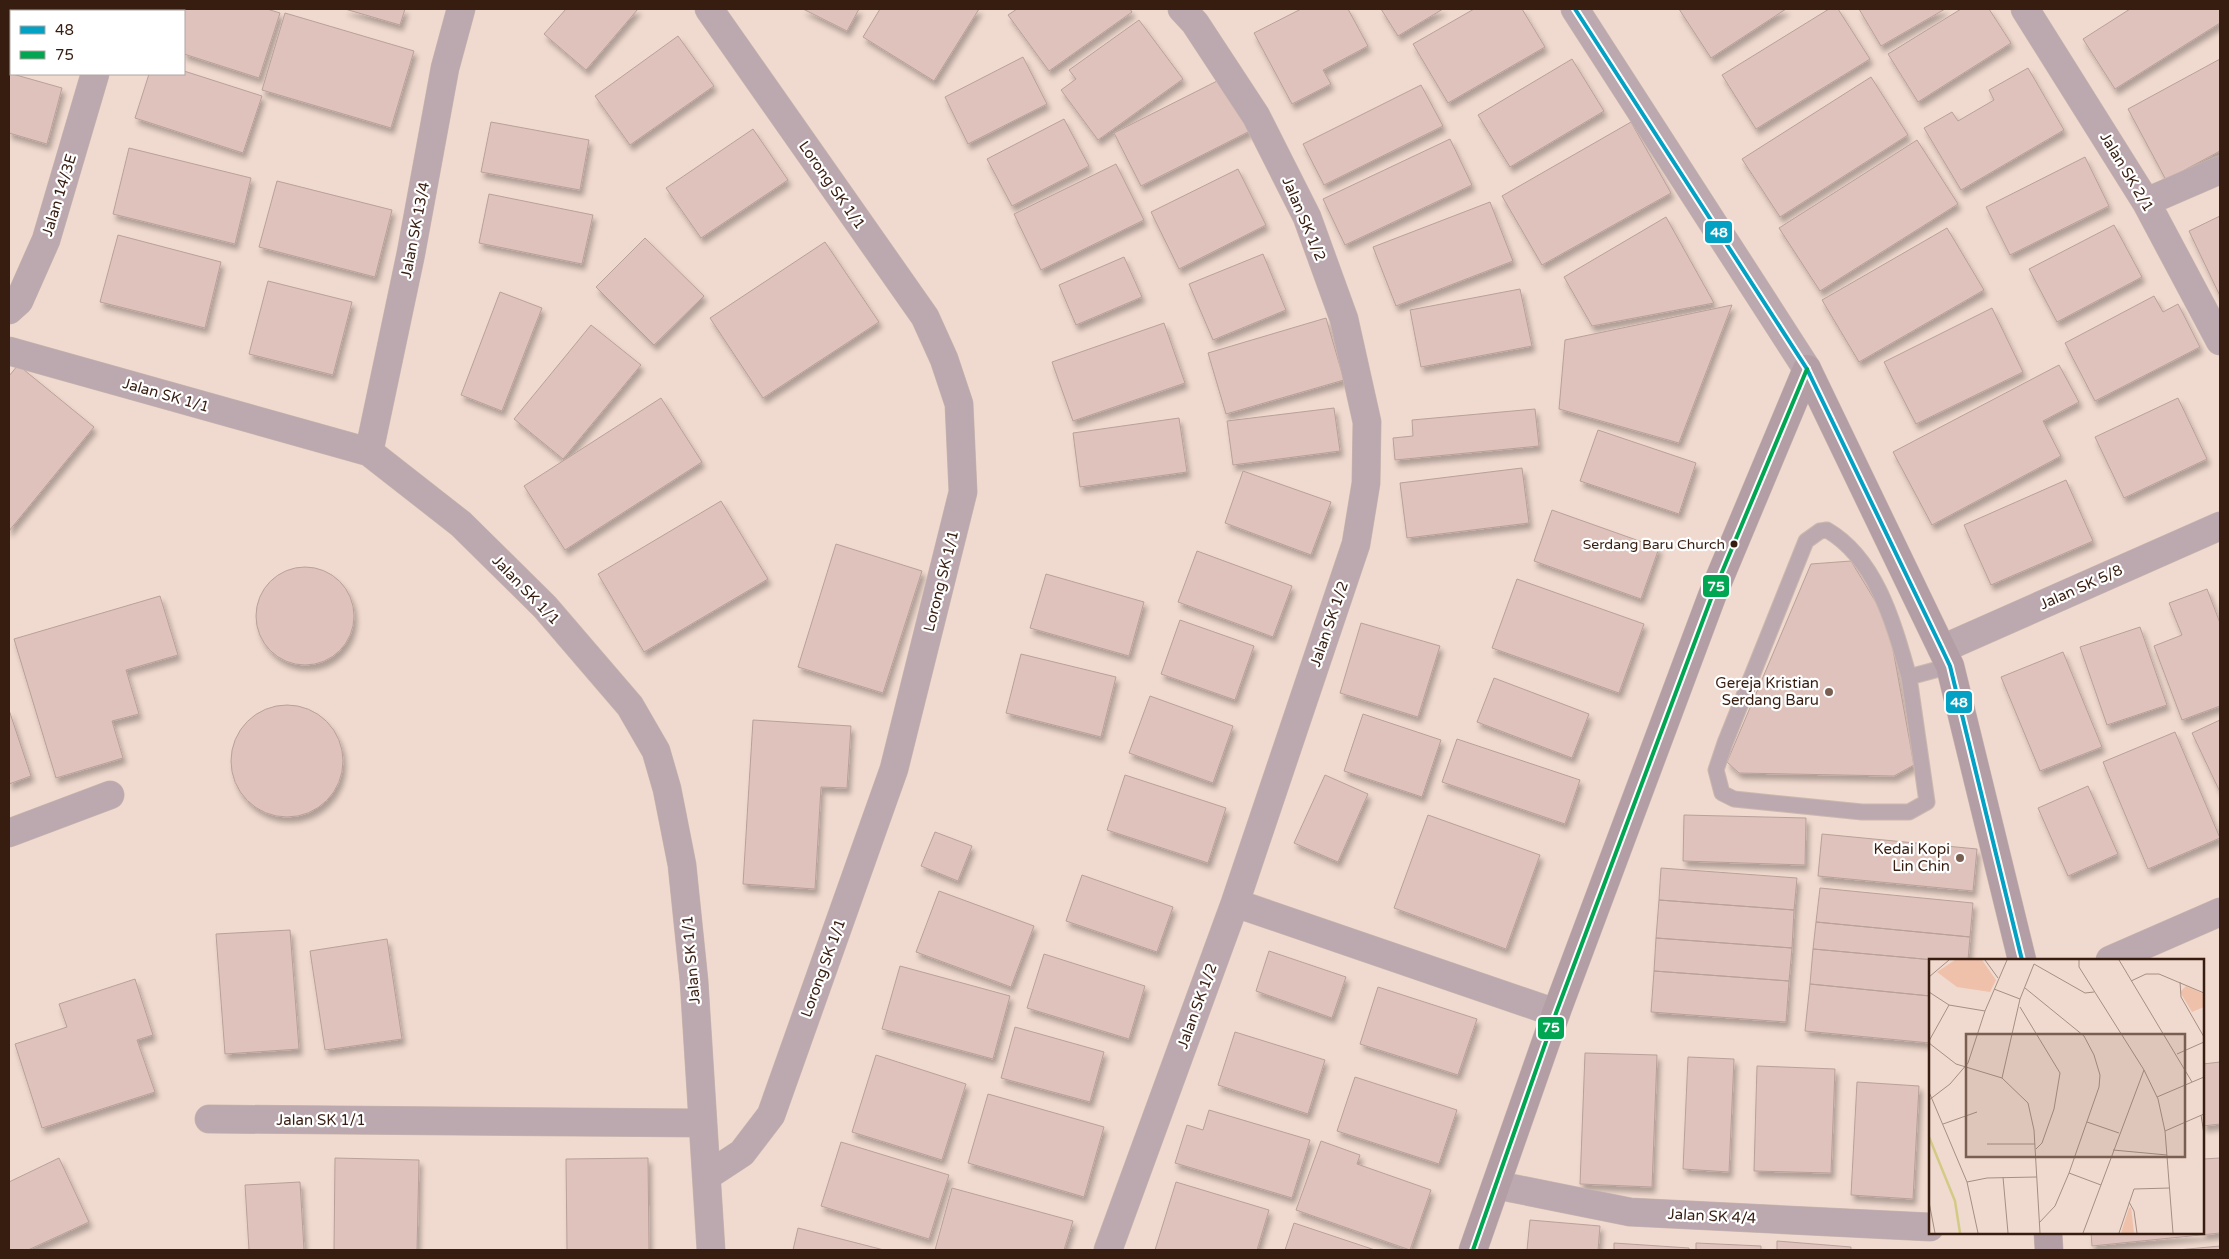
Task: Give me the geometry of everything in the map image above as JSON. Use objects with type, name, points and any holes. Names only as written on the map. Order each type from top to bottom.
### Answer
[{"type":"street","name":"Jalan SK 13/4","points":[[369,452],[411,253],[445,68],[461,9]]},
{"type":"street","name":"Lorong SK 1/1","points":[[707,1176],[742,1153],[771,1116],[894,769],[964,492],[959,404],[944,359],[926,317],[709,9]]},
{"type":"street","name":"Jalan SK 1/2","points":[[1108,1250],[1234,903],[1356,544],[1366,483],[1367,422],[1344,319],[1307,217],[1256,116],[1195,23],[1182,9]]},
{"type":"street","points":[[1575,9],[1807,368],[1946,657],[2022,959]]},
{"type":"street","name":"Jalan SK 2/1","points":[[2025,9],[2146,202],[2220,341]]},
{"type":"street","name":"Jalan 14/3E","points":[[9,310],[19,301],[46,240],[95,75]]},
{"type":"street","points":[[2146,202],[2220,170]]},
{"type":"street","name":"Jalan SK 1/1","points":[[9,351],[369,452],[461,524],[545,607],[630,706],[656,751],[667,789],[682,865],[694,981],[711,1250]]},
{"type":"street","points":[[1473,1250],[1556,1013],[1712,596],[1807,368]]},
{"type":"street","name":"Jalan SK 5/8","points":[[1946,657],[2220,526]]},
{"type":"street","points":[[9,833],[110,795]]},
{"type":"street","points":[[1234,903],[1556,1013]]},
{"type":"street","points":[[2112,959],[2220,912]]},
{"type":"street","name":"Jalan SK 1/1","points":[[210,1119],[702,1123]]},
{"type":"street","name":"Jalan SK 4/4","points":[[1496,1185],[1630,1212],[1929,1227]]},
{"type":"street","points":[[2048,1234],[2049,1250]]},
{"type":"lane","points":[[1826,530],[1842,538],[1857,554],[1890,614],[1909,677],[1927,802],[1909,812],[1862,812],[1734,799],[1722,792],[1716,770],[1725,743],[1806,541],[1820,531],[1826,530]]},
{"type":"lane","points":[[1909,677],[1946,657]]},
{"type":"building","points":[[9,9],[30,9],[10,10],[9,47]]},
{"type":"building","points":[[267,9],[280,13],[259,78],[185,54],[185,10],[142,10]]},
{"type":"building","points":[[345,9],[405,9],[400,25]]},
{"type":"building","points":[[566,9],[638,9],[586,70],[544,34]]},
{"type":"building","points":[[803,9],[859,9],[847,31]]},
{"type":"building","points":[[880,9],[979,9],[934,81],[863,37]]},
{"type":"building","points":[[1017,9],[1130,9],[1132,12],[1049,71],[1008,15]]},
{"type":"building","points":[[1301,9],[1348,9],[1368,46],[1323,70],[1331,84],[1292,104],[1254,33]]},
{"type":"building","points":[[1381,9],[1443,9],[1398,36]]},
{"type":"building","points":[[1474,9],[1522,9],[1545,47],[1448,103],[1413,44]]},
{"type":"building","points":[[1679,9],[1786,9],[1711,58]]},
{"type":"building","points":[[1829,9],[1838,9],[1870,59],[1756,129],[1722,75]]},
{"type":"building","points":[[1859,9],[1945,9],[1881,46]]},
{"type":"building","points":[[1961,9],[1989,9],[2011,43],[1918,102],[1888,54]]},
{"type":"building","points":[[2130,9],[2220,9],[2220,23],[2115,89],[2083,39]]},
{"type":"building","points":[[285,13],[414,51],[391,128],[262,90]]},
{"type":"building","points":[[1139,20],[1183,79],[1098,140],[1061,90],[1076,79],[1069,70]]},
{"type":"building","points":[[678,36],[714,86],[630,145],[595,96]]},
{"type":"building","points":[[1023,57],[1047,104],[968,144],[945,97]]},
{"type":"building","points":[[1572,59],[1604,111],[1510,167],[1478,115]]},
{"type":"building","points":[[2220,59],[2220,151],[2166,180],[2128,109]]},
{"type":"building","points":[[2028,68],[2064,130],[1961,190],[1924,128],[1952,112],[1958,121],[1994,100],[1989,90]]},
{"type":"building","points":[[185,71],[262,96],[243,153],[135,118],[149,75],[185,75]]},
{"type":"building","points":[[9,73],[10,75],[62,88],[47,144],[9,133]]},
{"type":"building","points":[[1871,77],[1908,135],[1780,217],[1742,159]]},
{"type":"building","points":[[1223,78],[1250,131],[1141,186],[1114,133]]},
{"type":"building","points":[[1421,85],[1443,126],[1324,185],[1303,144]]},
{"type":"building","points":[[1064,119],[1089,166],[1012,206],[987,159]]},
{"type":"building","points":[[491,122],[589,140],[580,190],[481,172]]},
{"type":"building","points":[[1631,122],[1671,193],[1542,265],[1502,196]]},
{"type":"building","points":[[753,129],[788,180],[701,238],[666,188]]},
{"type":"building","points":[[1450,139],[1472,185],[1345,245],[1323,199]]},
{"type":"building","points":[[1917,140],[1958,204],[1820,291],[1779,228]]},
{"type":"building","points":[[129,148],[251,178],[235,244],[113,214]]},
{"type":"building","points":[[2085,157],[2109,206],[2010,255],[1986,207]]},
{"type":"building","points":[[1116,164],[1144,220],[1041,270],[1014,214]]},
{"type":"building","points":[[1238,169],[1266,225],[1179,269],[1151,212]]},
{"type":"building","points":[[277,181],[392,210],[375,277],[259,247]]},
{"type":"building","points":[[489,194],[593,215],[582,264],[479,243]]},
{"type":"building","points":[[1490,202],[1513,261],[1396,306],[1373,247]]},
{"type":"building","points":[[2220,216],[2220,296],[2189,231]]},
{"type":"building","points":[[1666,217],[1714,303],[1592,326],[1564,277]]},
{"type":"building","points":[[2114,225],[2142,277],[2057,322],[2029,269]]},
{"type":"building","points":[[1947,228],[1984,290],[1859,362],[1822,300]]},
{"type":"building","points":[[118,235],[221,262],[205,328],[100,302]]},
{"type":"building","points":[[645,238],[704,296],[654,345],[596,287]]},
{"type":"building","points":[[825,242],[879,322],[763,398],[710,318]]},
{"type":"building","points":[[1263,254],[1286,310],[1213,340],[1189,284]]},
{"type":"building","points":[[1124,257],[1142,297],[1076,325],[1059,285]]},
{"type":"building","points":[[268,281],[352,302],[333,375],[249,354]]},
{"type":"building","points":[[1520,289],[1532,346],[1421,367],[1410,310]]},
{"type":"building","points":[[500,292],[542,308],[502,411],[461,395]]},
{"type":"building","points":[[2154,296],[2163,312],[2178,304],[2200,347],[2095,401],[2065,343]]},
{"type":"building","points":[[1732,305],[1679,443],[1559,409],[1565,340]]},
{"type":"building","points":[[1992,308],[2023,372],[1916,424],[1884,362]]},
{"type":"building","points":[[1326,318],[1344,380],[1226,414],[1208,353]]},
{"type":"building","points":[[1164,323],[1185,383],[1073,421],[1052,362]]},
{"type":"building","points":[[591,325],[641,365],[563,459],[514,419]]},
{"type":"building","points":[[18,365],[94,427],[9,531],[9,376]]},
{"type":"building","points":[[2059,365],[2079,402],[2043,421],[2061,456],[1932,525],[1893,452]]},
{"type":"building","points":[[661,398],[702,462],[565,550],[524,486]]},
{"type":"building","points":[[2178,398],[2207,459],[2124,498],[2095,437]]},
{"type":"building","points":[[1334,408],[1340,451],[1233,465],[1227,421]]},
{"type":"building","points":[[1535,409],[1539,446],[1395,460],[1393,438],[1413,436],[1412,420]]},
{"type":"building","points":[[1179,418],[1187,472],[1080,487],[1073,433]]},
{"type":"building","points":[[1598,430],[1696,463],[1679,514],[1580,481]]},
{"type":"building","points":[[1522,468],[1529,523],[1407,538],[1400,483]]},
{"type":"building","points":[[1243,471],[1331,502],[1311,555],[1225,523]]},
{"type":"building","points":[[2066,480],[2093,541],[1991,585],[1964,525]]},
{"type":"building","points":[[721,501],[768,579],[644,652],[598,574]]},
{"type":"building","points":[[1552,510],[1659,548],[1641,599],[1534,561]]},
{"type":"building","points":[[836,544],[922,571],[883,693],[798,667]]},
{"type":"building","points":[[1197,551],[1292,586],[1273,637],[1178,602]]},
{"type":"building","name":"Gereja Kristian Serdang Baru","points":[[1851,561],[1888,622],[1914,765],[1894,776],[1739,773],[1727,762],[1811,564]]},
{"type":"building","points":[[305,567],[324,571],[340,581],[350,597],[354,616],[350,635],[340,651],[324,661],[305,665],[286,661],[270,651],[260,635],[256,616],[260,597],[270,581],[286,571]]},
{"type":"building","points":[[1046,574],[1144,602],[1129,656],[1030,628]]},
{"type":"building","points":[[1517,579],[1644,624],[1619,693],[1492,648]]},
{"type":"building","points":[[2207,589],[2220,623],[2220,706],[2182,720],[2154,646],[2182,635],[2169,603]]},
{"type":"building","points":[[160,596],[178,655],[126,670],[139,714],[112,721],[123,758],[56,778],[14,639]]},
{"type":"building","points":[[1180,620],[1254,646],[1235,700],[1161,674]]},
{"type":"building","points":[[1361,623],[1440,646],[1418,717],[1340,693]]},
{"type":"building","points":[[2140,627],[2167,705],[2107,725],[2080,647]]},
{"type":"building","points":[[2063,652],[2102,747],[2040,771],[2001,677]]},
{"type":"building","points":[[1021,654],[1116,677],[1101,737],[1006,713]]},
{"type":"building","points":[[1494,678],[1589,714],[1572,758],[1477,722]]},
{"type":"building","points":[[1150,696],[1233,726],[1213,783],[1129,753]]},
{"type":"building","points":[[287,705],[309,709],[327,721],[339,739],[343,761],[339,783],[327,801],[309,813],[287,817],[265,813],[247,801],[235,783],[231,761],[235,739],[247,721],[265,709]]},
{"type":"building","points":[[9,710],[31,776],[9,784]]},
{"type":"building","points":[[1363,714],[1441,740],[1422,797],[1344,771]]},
{"type":"building","points":[[753,720],[851,726],[847,788],[821,787],[815,889],[743,884]]},
{"type":"building","points":[[2220,720],[2220,792],[2192,733]]},
{"type":"building","points":[[2175,732],[2220,838],[2148,869],[2103,762]]},
{"type":"building","points":[[1457,739],[1580,780],[1565,824],[1442,782]]},
{"type":"building","points":[[1125,775],[1226,808],[1208,863],[1107,830]]},
{"type":"building","points":[[1325,775],[1368,794],[1338,862],[1294,843]]},
{"type":"building","points":[[2088,786],[2118,854],[2068,876],[2038,808]]},
{"type":"building","points":[[1428,815],[1540,855],[1506,949],[1394,908]]},
{"type":"building","points":[[1684,815],[1806,818],[1805,865],[1683,861]]},
{"type":"building","points":[[935,832],[972,846],[958,881],[921,866]]},
{"type":"building","points":[[1822,834],[1977,849],[1973,891],[1818,876]]},
{"type":"building","points":[[1661,868],[1797,878],[1794,910],[1659,900]]},
{"type":"building","points":[[1082,875],[1173,907],[1157,952],[1066,921]]},
{"type":"building","points":[[1820,888],[1973,903],[1970,937],[1816,922]]},
{"type":"building","points":[[939,891],[1034,926],[1011,987],[916,952]]},
{"type":"building","points":[[1659,900],[1794,910],[1792,948],[1656,938]]},
{"type":"building","points":[[1816,922],[1970,937],[1968,959],[1929,960],[1813,949]]},
{"type":"building","points":[[290,930],[299,1049],[225,1054],[216,934]]},
{"type":"building","points":[[1656,938],[1792,948],[1789,981],[1654,971]]},
{"type":"building","points":[[387,939],[402,1039],[325,1050],[310,951]]},
{"type":"building","points":[[1813,949],[1929,960],[1929,996],[1810,984]]},
{"type":"building","points":[[1269,951],[1346,977],[1332,1018],[1256,991]]},
{"type":"building","points":[[1044,954],[1145,986],[1129,1039],[1027,1008]]},
{"type":"building","points":[[900,966],[1010,996],[993,1059],[882,1029]]},
{"type":"building","points":[[1654,971],[1789,981],[1786,1022],[1651,1012]]},
{"type":"building","points":[[135,979],[153,1035],[137,1040],[155,1092],[42,1128],[15,1044],[67,1027],[59,1004]]},
{"type":"building","points":[[1810,984],[1929,996],[1929,1043],[1805,1031]]},
{"type":"building","points":[[1378,987],[1477,1019],[1458,1075],[1360,1044]]},
{"type":"building","points":[[1015,1027],[1104,1052],[1090,1102],[1001,1078]]},
{"type":"building","points":[[1235,1032],[1325,1060],[1308,1114],[1218,1085]]},
{"type":"building","points":[[1585,1053],[1657,1055],[1652,1187],[1580,1184]]},
{"type":"building","points":[[876,1055],[966,1084],[942,1160],[852,1132]]},
{"type":"building","points":[[1688,1057],[1734,1059],[1729,1172],[1683,1169]]},
{"type":"building","points":[[2220,1062],[2220,1124],[2204,1126],[2204,1064]]},
{"type":"building","points":[[1757,1066],[1835,1069],[1831,1173],[1754,1171]]},
{"type":"building","points":[[1355,1077],[1457,1110],[1439,1164],[1337,1131]]},
{"type":"building","points":[[1857,1082],[1919,1086],[1913,1199],[1851,1195]]},
{"type":"building","points":[[988,1094],[1104,1127],[1084,1197],[968,1163]]},
{"type":"building","points":[[1209,1110],[1310,1140],[1292,1198],[1175,1163],[1187,1125],[1203,1130]]},
{"type":"building","points":[[1321,1141],[1360,1155],[1357,1164],[1431,1190],[1410,1250],[1296,1210]]},
{"type":"building","points":[[841,1142],[949,1175],[929,1239],[821,1206]]},
{"type":"building","points":[[59,1158],[89,1222],[28,1250],[9,1250],[9,1182]]},
{"type":"building","points":[[335,1158],[419,1160],[417,1250],[334,1250]]},
{"type":"building","points":[[648,1158],[649,1250],[567,1250],[566,1159]]},
{"type":"building","points":[[2220,1158],[2220,1233],[2092,1246],[2091,1234],[2204,1234],[2204,1159]]},
{"type":"building","points":[[300,1182],[304,1250],[249,1250],[245,1185]]},
{"type":"building","points":[[1176,1182],[1269,1210],[1257,1250],[1155,1250]]},
{"type":"building","points":[[952,1188],[1073,1221],[1064,1250],[935,1250]]},
{"type":"building","points":[[1530,1220],[1600,1226],[1598,1250],[1527,1250]]},
{"type":"building","points":[[1294,1223],[1375,1250],[1285,1250]]},
{"type":"building","points":[[798,1228],[884,1250],[793,1250]]},
{"type":"building","points":[[1777,1241],[1851,1247],[1851,1250],[1777,1250]]},
{"type":"building","points":[[1614,1243],[1689,1248],[1689,1250],[1614,1250]]},
{"type":"building","points":[[1696,1243],[1761,1246],[1761,1250],[1696,1250]]},
{"type":"building","points":[[2220,1246],[2220,1250],[2177,1250]]},
{"type":"transit line","name":"48","points":[[1575,9],[1807,369],[1950,666],[2022,959]]},
{"type":"transit line","name":"75","points":[[1473,1250],[1556,1013],[1712,596],[1807,369]]},
{"type":"place","name":"Serdang Baru Church","points":[[1734,544]]},
{"type":"place","name":"Gereja Kristian Serdang Baru","points":[[1829,692]]},
{"type":"place","name":"Kedai Kopi Lin Chin","points":[[1960,858]]}]
